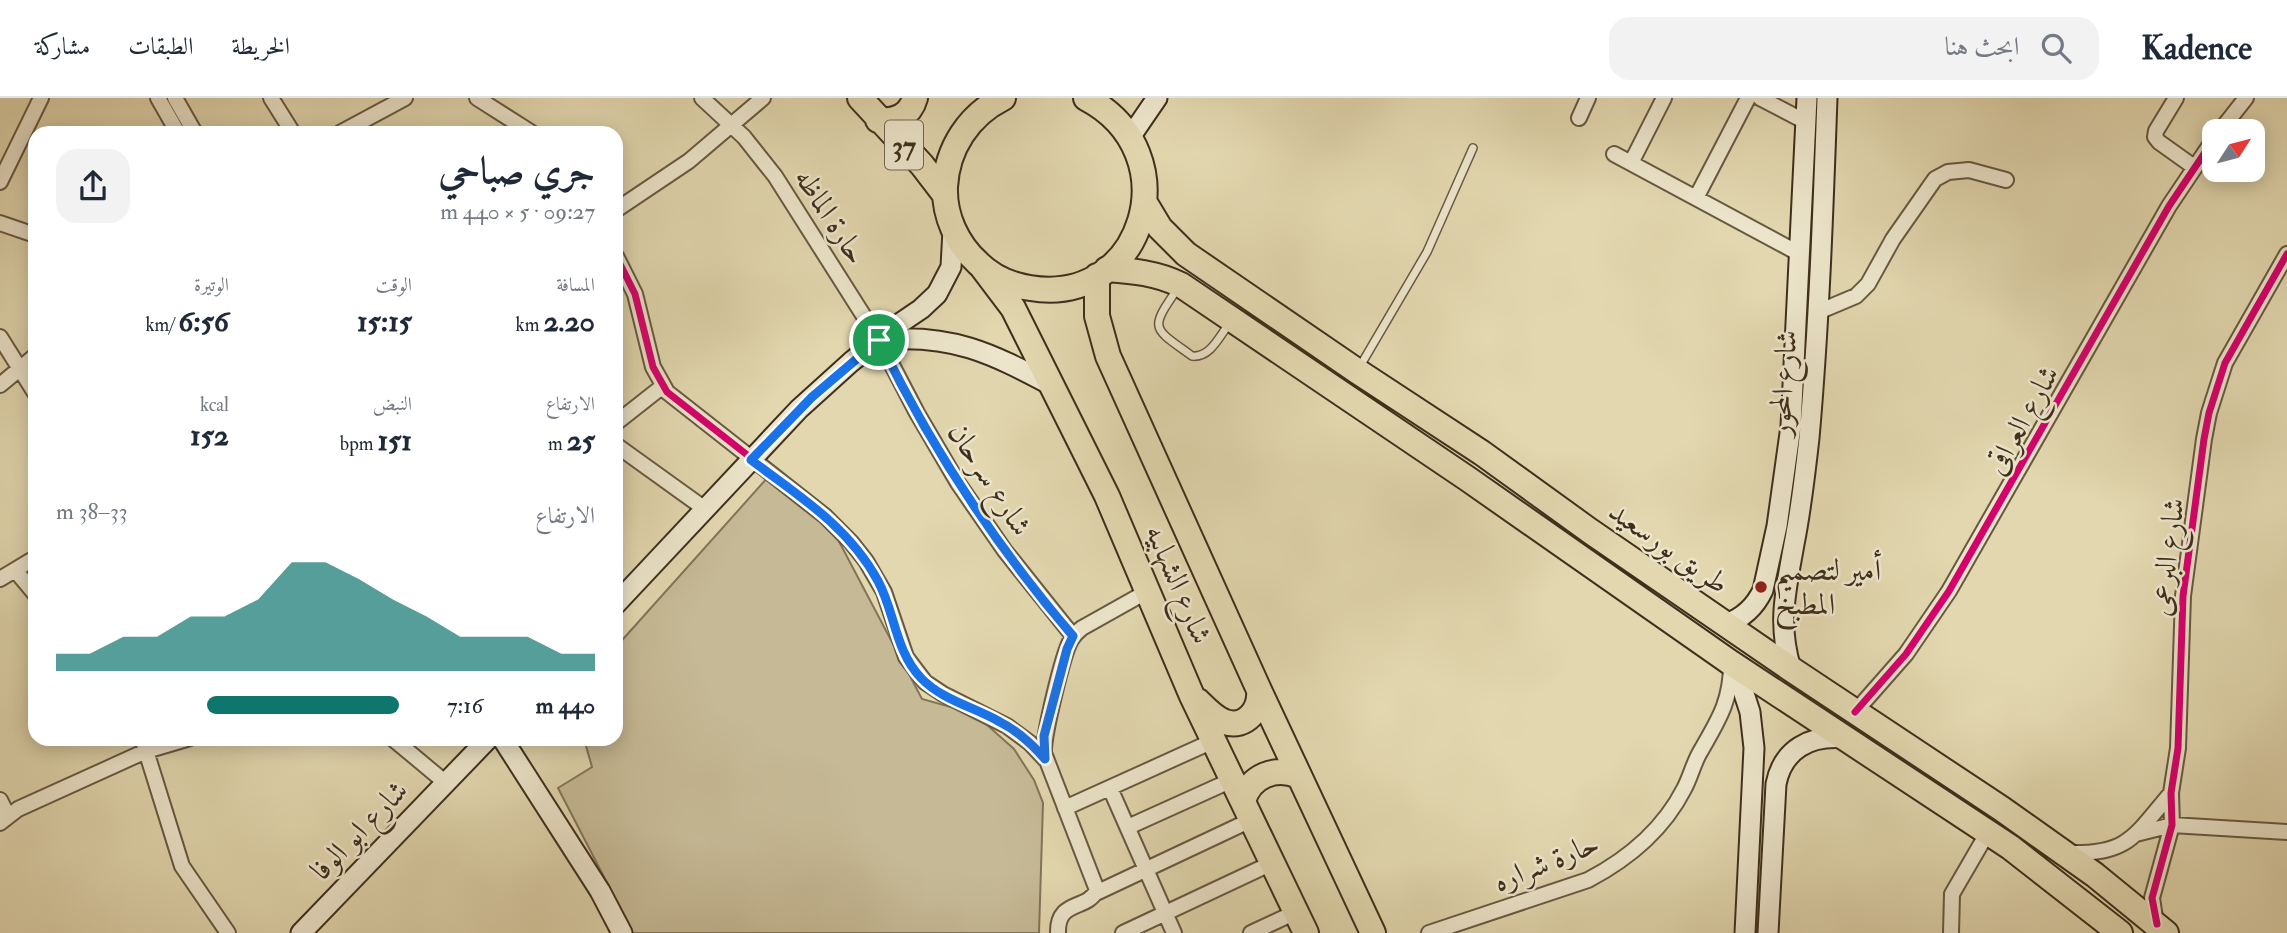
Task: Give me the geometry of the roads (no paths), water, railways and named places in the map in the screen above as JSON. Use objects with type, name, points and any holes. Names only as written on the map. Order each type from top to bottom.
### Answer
[{"type":"highway","name":"37","points":[[860,98],[922,165],[945,195]]},
{"type":"highway","points":[[878,120],[899,119],[907,113],[915,98]]},
{"type":"highway","points":[[953,230],[945,195],[946,177],[956,142],[978,114],[1003,98]]},
{"type":"highway","points":[[982,267],[1009,283],[1038,290],[1068,287],[1102,273],[1118,259],[1132,240],[1142,218],[1145,203],[1143,169],[1130,136],[1112,114],[1086,98]]},
{"type":"highway","name":"طريق بورسعيد","points":[[1145,203],[1160,228],[1186,254],[1482,453],[1791,670],[2065,852],[2161,929]]},
{"type":"highway","name":"شارع الشهابيه","points":[[953,230],[971,257],[982,267],[1013,308],[1053,386],[1107,496],[1192,696],[1301,923]]},
{"type":"highway","name":"طريق بورسعيد","points":[[1102,273],[1145,273],[1167,278],[1181,285],[1468,479],[1733,664],[1988,832],[2043,871],[2096,923],[2120,933]]},
{"type":"highway","name":"شارع الشهابيه","points":[[1102,273],[1097,316],[1108,356],[1259,690],[1373,933]]},
{"type":"highway","points":[[1468,479],[1482,473],[1485,459],[1482,453]]},
{"type":"highway","points":[[1522,519],[1519,513],[1520,500],[1537,491]]},
{"type":"highway","points":[[1192,696],[1216,717],[1235,723],[1253,714],[1258,705],[1259,690]]},
{"type":"highway","points":[[1242,800],[1250,787],[1262,776],[1283,771],[1299,776]]},
{"type":"street","points":[[0,179],[41,98]]},
{"type":"street","points":[[158,98],[174,126]]},
{"type":"street","points":[[175,98],[191,126]]},
{"type":"street","points":[[271,98],[289,126]]},
{"type":"street","points":[[353,126],[405,98]]},
{"type":"street","points":[[477,98],[521,126]]},
{"type":"street","name":"حارة الماظه","points":[[702,98],[733,125],[775,176],[879,340]]},
{"type":"street","points":[[623,205],[674,172],[763,98]]},
{"type":"street","points":[[1130,136],[1157,98]]},
{"type":"street","points":[[1578,117],[1588,98]]},
{"type":"street","points":[[1632,163],[1664,98]]},
{"type":"street","points":[[1696,198],[1748,98]]},
{"type":"street","points":[[1760,98],[1806,122]]},
{"type":"street","name":"شارع المحور","points":[[1726,624],[1746,614],[1760,597],[1766,583],[1774,543],[1791,426],[1807,98]]},
{"type":"street","name":"شارع المحور","points":[[1791,670],[1784,637],[1783,604],[1805,471],[1818,312],[1827,98]]},
{"type":"street","points":[[2176,98],[2155,137],[2194,167]]},
{"type":"street","points":[[2229,119],[2246,98]]},
{"type":"street","points":[[1614,154],[1800,254]]},
{"type":"street","name":"شارع العراقى","points":[[1855,712],[1906,654],[1949,591],[2169,206],[2202,156]]},
{"type":"street","points":[[1818,312],[1856,296],[1868,284],[1893,239],[1935,179],[1948,172],[1969,170],[2006,180]]},
{"type":"street","points":[[0,223],[28,233]]},
{"type":"street","points":[[623,597],[812,397],[892,328],[921,309],[941,288],[951,267],[953,230]]},
{"type":"street","name":"شارع البرعى","points":[[2161,929],[2152,898],[2172,825],[2171,793],[2178,748],[2183,596],[2209,413],[2225,363],[2287,254]]},
{"type":"street","points":[[623,270],[635,294],[653,367],[663,386],[677,402],[825,516],[859,551],[884,592],[906,657],[925,682],[1007,726],[1030,743],[1045,759]]},
{"type":"street","points":[[0,337],[28,381]]},
{"type":"street","points":[[879,340],[933,341],[968,346],[1002,359],[1053,386]]},
{"type":"street","name":"شارع سرحان","points":[[879,340],[916,413],[958,484],[1005,551],[1073,636]]},
{"type":"street","points":[[0,385],[28,362]]},
{"type":"street","points":[[623,417],[663,386]]},
{"type":"street","points":[[623,450],[705,509]]},
{"type":"street","points":[[0,579],[28,562]]},
{"type":"street","points":[[15,570],[28,586]]},
{"type":"street","points":[[1096,893],[1097,887],[1045,759],[1044,736],[1067,649],[1073,636],[1082,628],[1148,591]]},
{"type":"street","points":[[1733,664],[1750,712],[1754,748],[1745,933]]},
{"type":"street","name":"حارة شراره","points":[[1429,933],[1588,880],[1627,857],[1644,842],[1674,807],[1719,720],[1728,694],[1733,664]]},
{"type":"street","points":[[1768,933],[1776,785],[1780,770],[1793,751],[1806,742],[1820,738],[1844,738]]},
{"type":"street","points":[[1065,808],[1213,741]]},
{"type":"street","points":[[0,800],[4,819],[142,746]]},
{"type":"street","points":[[144,746],[182,866],[228,933]]},
{"type":"street","points":[[402,746],[446,783]]},
{"type":"street","name":"شارع ابو الوفا","points":[[301,933],[481,746]]},
{"type":"street","points":[[507,746],[600,891],[622,933]]},
{"type":"street","points":[[1110,788],[1174,933]]},
{"type":"street","points":[[2065,852],[2103,852],[2113,849],[2136,834],[2171,793]]},
{"type":"street","points":[[1128,827],[1242,800]]},
{"type":"street","points":[[1058,933],[1059,921],[1067,909],[1147,870],[1242,800]]},
{"type":"street","points":[[2136,834],[2172,825],[2287,832]]},
{"type":"street","points":[[1951,933],[1952,894],[1988,832]]},
{"type":"street","points":[[1123,933],[1272,863]]},
{"type":"street","points":[[1251,933],[1301,923]]},
{"type":"lane","points":[[1357,371],[1427,252],[1473,148]]},
{"type":"lane","points":[[1181,285],[1160,316],[1158,328],[1192,356],[1198,357],[1210,349],[1232,319]]},
{"type":"place","name":"أمير لتصميم المطبخ","points":[[1761,587]]}]
